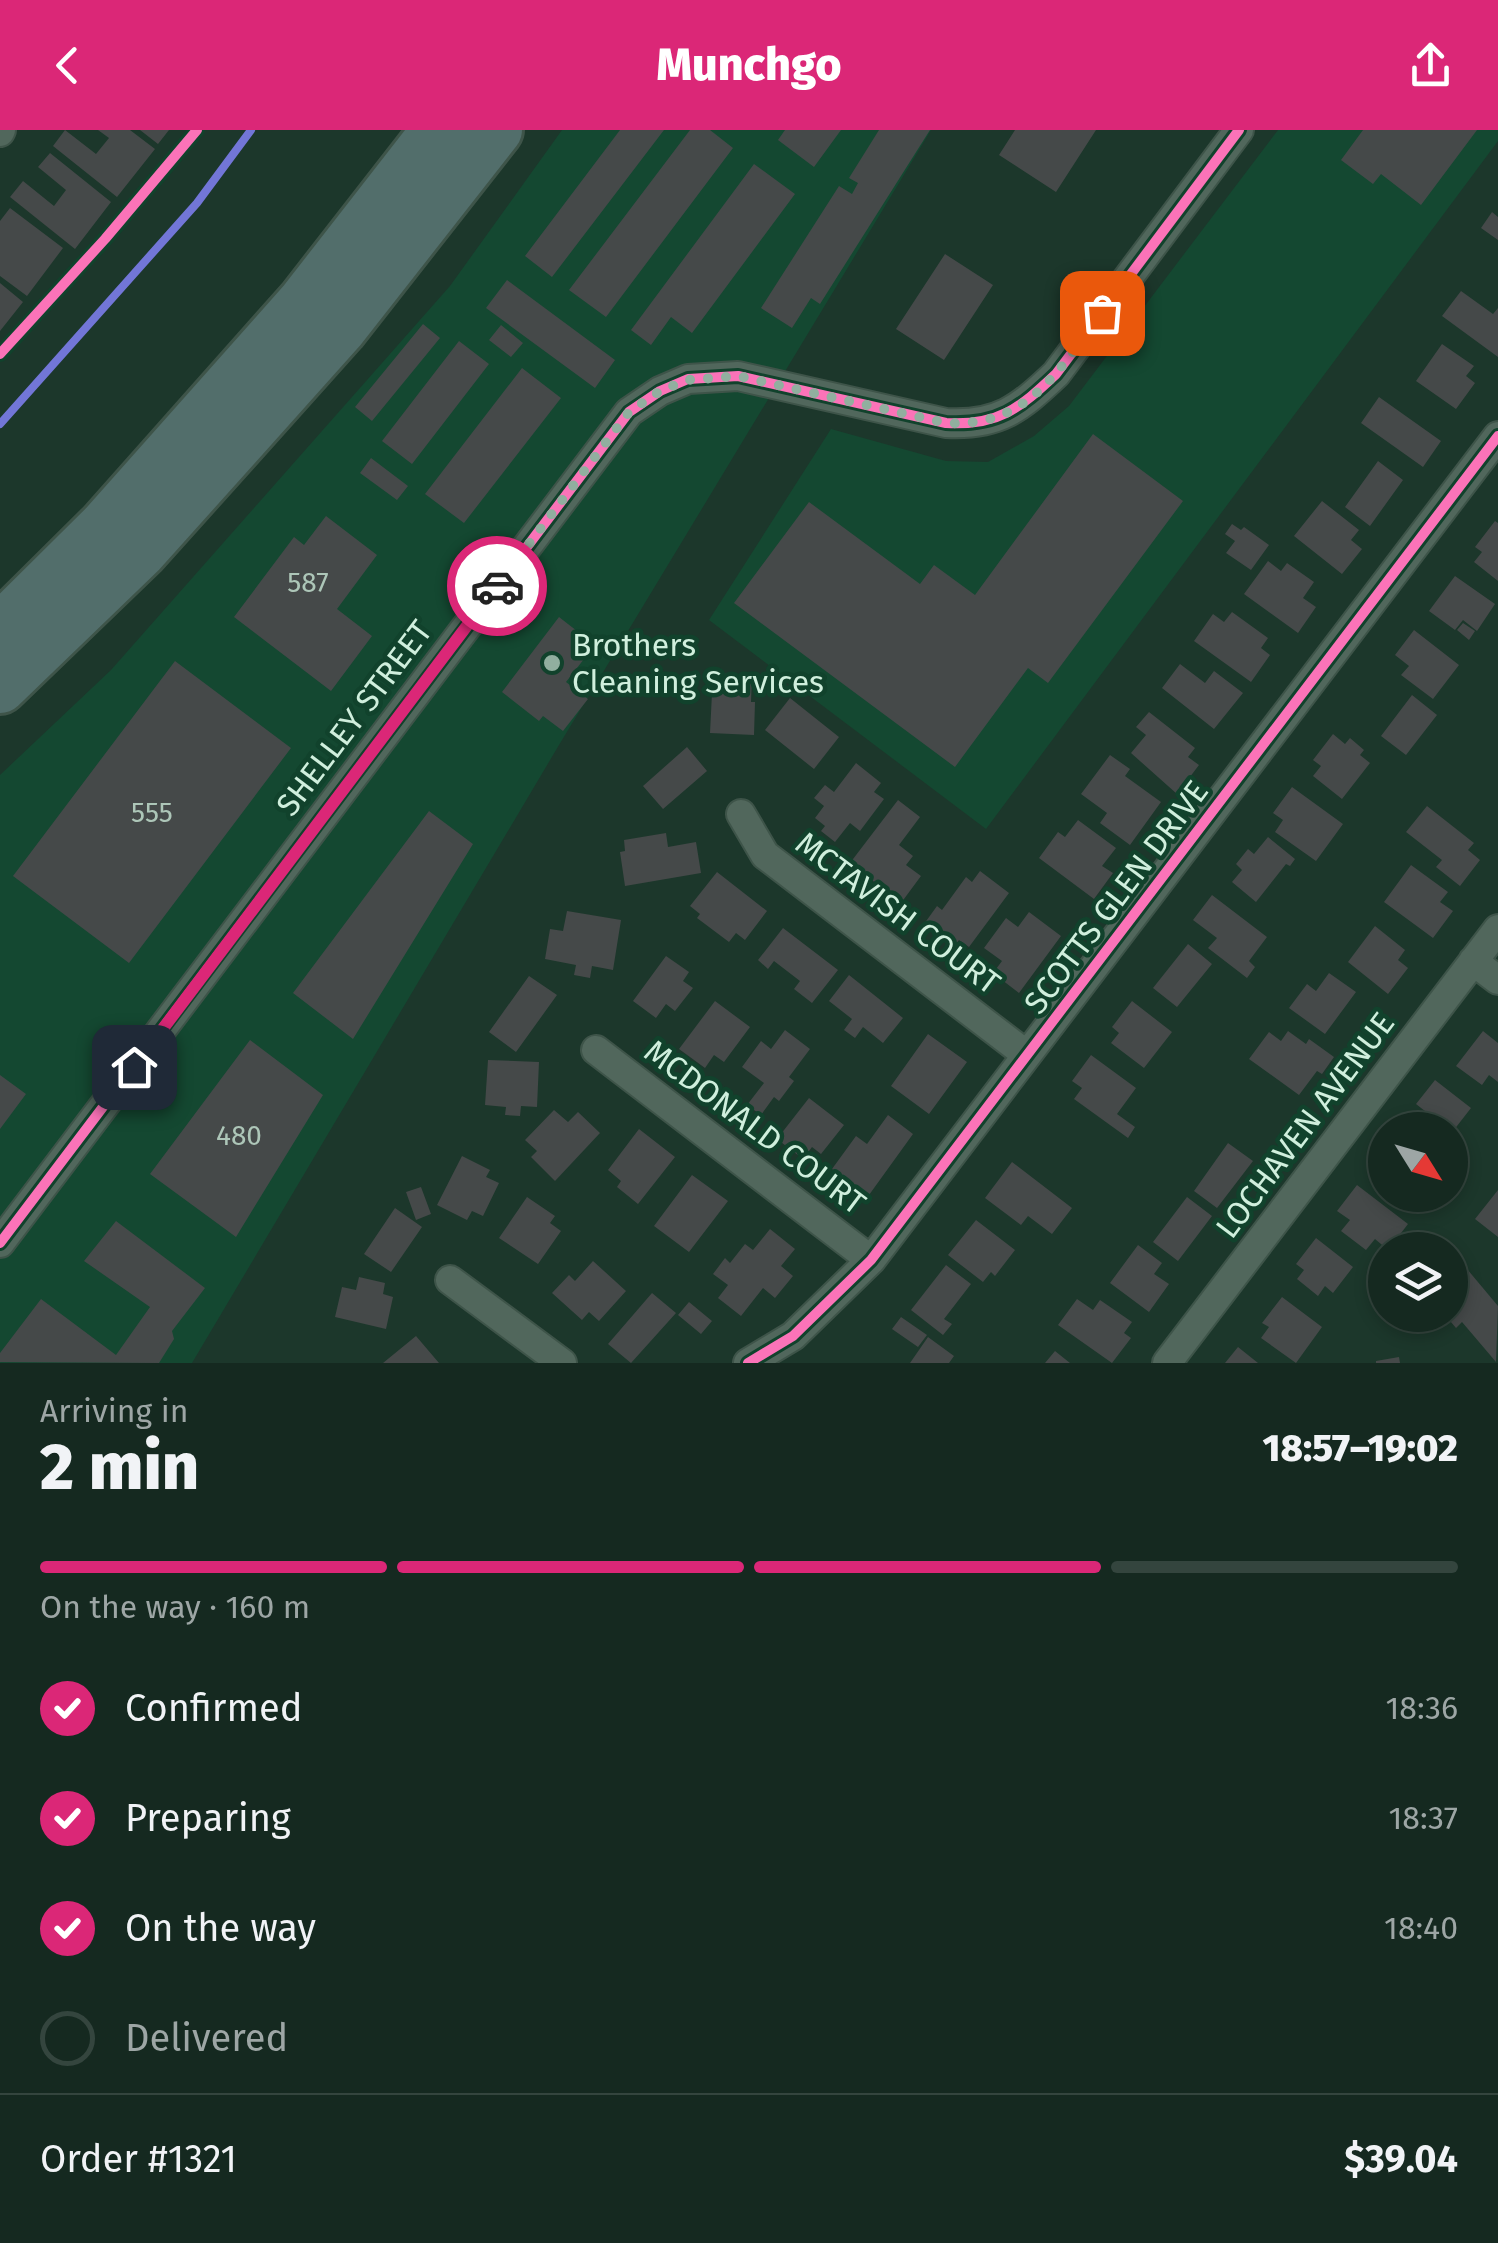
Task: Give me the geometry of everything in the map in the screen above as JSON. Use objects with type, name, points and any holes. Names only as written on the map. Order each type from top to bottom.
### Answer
[{"type":"highway","points":[[0,630],[105,526],[291,316],[438,130]]},
{"type":"highway","points":[[0,688],[142,551],[340,329],[496,130]]},
{"type":"street","name":"SHELLEY STREET","points":[[0,1243],[629,412],[660,391],[688,380],[738,376],[946,423],[972,425],[1000,418],[1026,402],[1056,374],[1239,130]]},
{"type":"street","name":"SCOTTS GLEN DRIVE","points":[[748,1363],[793,1336],[872,1260],[1498,436]]},
{"type":"street","name":"MCTAVISH COURT","points":[[742,814],[765,855],[1027,1054]]},
{"type":"street","name":"LOCHAVEN AVENUE","points":[[1168,1363],[1498,929]]},
{"type":"street","points":[[1473,961],[1498,980]]},
{"type":"street","name":"MCDONALD COURT","points":[[596,1050],[872,1260]]},
{"type":"street","points":[[450,1280],[562,1363]]},
{"type":"shaded area","points":[[562,130],[931,130],[192,1363],[0,1363],[0,775],[111,670],[450,286]]},
{"type":"shaded area","points":[[1278,130],[1498,130],[1498,141],[986,829],[709,620],[831,429],[946,461],[988,462],[1034,436],[1069,406]]},
{"type":"building","points":[[65,130],[96,154],[109,138],[98,130],[130,130],[155,149],[117,197],[53,146]]},
{"type":"building","points":[[140,130],[169,130],[158,144]]},
{"type":"building","points":[[620,130],[664,130],[552,277],[525,256]]},
{"type":"building","points":[[690,130],[710,130],[733,148],[606,317],[569,290]]},
{"type":"building","points":[[785,130],[841,130],[814,167],[778,140]]},
{"type":"building","points":[[879,130],[930,130],[820,304],[811,298],[792,328],[761,308],[839,186],[852,194],[858,183],[849,178]]},
{"type":"building","points":[[1015,130],[1096,130],[1056,192],[999,155]]},
{"type":"building","points":[[1363,130],[1477,130],[1421,205],[1381,174],[1373,184],[1341,160]]},
{"type":"building","points":[[50,153],[111,202],[75,249],[10,197],[23,181],[54,206],[66,190],[38,167]]},
{"type":"building","points":[[754,164],[795,194],[692,333],[671,317],[651,345],[631,330]]},
{"type":"building","points":[[10,208],[63,248],[27,296],[0,276],[0,221]]},
{"type":"building","points":[[1492,212],[1498,217],[1498,240],[1481,228]]},
{"type":"building","points":[[945,254],[993,285],[944,360],[896,329]]},
{"type":"building","points":[[507,280],[615,360],[595,388],[486,308]]},
{"type":"building","points":[[0,283],[23,302],[0,331]]},
{"type":"building","points":[[1461,291],[1493,314],[1498,308],[1498,357],[1442,316]]},
{"type":"building","points":[[423,324],[440,338],[372,421],[355,407]]},
{"type":"building","points":[[501,325],[523,343],[511,357],[489,340]]},
{"type":"building","points":[[459,341],[489,364],[412,464],[382,441]]},
{"type":"building","points":[[1442,344],[1474,366],[1466,376],[1475,383],[1456,409],[1416,381]]},
{"type":"building","points":[[522,368],[561,398],[464,523],[425,494]]},
{"type":"building","points":[[1379,397],[1441,441],[1423,467],[1361,423]]},
{"type":"building","points":[[1093,434],[1183,501],[1048,683],[1028,668],[955,767],[734,603],[809,502],[920,584],[934,565],[975,595]]},
{"type":"building","points":[[371,458],[408,486],[397,500],[360,473]]},
{"type":"building","points":[[1378,461],[1403,480],[1370,526],[1345,507]]},
{"type":"building","points":[[1322,501],[1359,530],[1351,540],[1362,549],[1342,574],[1294,536]]},
{"type":"building","points":[[326,516],[377,555],[337,609],[372,636],[331,691],[234,617],[294,537],[304,545]]},
{"type":"building","points":[[1495,521],[1498,581],[1474,562],[1482,552],[1475,547]]},
{"type":"building","points":[[1232,524],[1241,530],[1244,527],[1269,545],[1251,570],[1226,553],[1235,541],[1225,534]]},
{"type":"building","points":[[1268,561],[1281,571],[1287,563],[1314,582],[1303,598],[1316,607],[1298,633],[1244,594]]},
{"type":"building","points":[[1455,576],[1495,604],[1477,631],[1463,620],[1455,630],[1429,611]]},
{"type":"building","points":[[1232,612],[1268,638],[1261,648],[1270,655],[1251,682],[1194,641],[1213,614],[1224,622]]},
{"type":"building","name":"Brothers Cleaning Services","points":[[559,617],[595,645],[566,682],[588,699],[563,731],[543,716],[539,721],[502,692]]},
{"type":"building","points":[[1463,623],[1475,631],[1469,640],[1457,630]]},
{"type":"building","points":[[1414,630],[1459,665],[1433,699],[1401,675],[1409,666],[1395,655]]},
{"type":"building","points":[[175,661],[291,748],[129,963],[13,876]]},
{"type":"building","points":[[1180,664],[1205,683],[1214,671],[1243,693],[1214,729],[1162,688]]},
{"type":"building","points":[[713,673],[752,675],[754,735],[710,733]]},
{"type":"building","points":[[1412,695],[1437,715],[1406,755],[1381,736]]},
{"type":"building","points":[[790,698],[839,737],[814,769],[765,730]]},
{"type":"building","points":[[1149,712],[1195,748],[1188,757],[1199,765],[1177,794],[1131,753],[1146,735],[1136,727]]},
{"type":"building","points":[[1333,734],[1345,744],[1350,738],[1364,750],[1360,755],[1370,763],[1342,799],[1313,776],[1321,766],[1313,760]]},
{"type":"building","points":[[687,747],[707,771],[663,809],[643,786]]},
{"type":"building","points":[[1110,755],[1130,769],[1125,776],[1161,802],[1130,845],[1100,823],[1107,813],[1081,794]]},
{"type":"building","points":[[856,763],[881,783],[874,792],[884,799],[860,831],[850,823],[835,842],[821,831],[825,826],[815,818],[824,806],[814,798],[825,785],[834,792]]},
{"type":"building","points":[[1292,787],[1343,824],[1316,861],[1275,832],[1283,820],[1273,813]]},
{"type":"building","points":[[898,800],[920,817],[899,845],[913,856],[906,865],[921,876],[901,903],[850,863]]},
{"type":"building","points":[[1427,806],[1474,843],[1468,850],[1480,860],[1460,886],[1436,867],[1442,860],[1406,832]]},
{"type":"building","points":[[429,811],[473,844],[353,1039],[293,993]]},
{"type":"building","points":[[1078,820],[1116,848],[1102,866],[1113,873],[1094,899],[1039,858],[1058,832],[1065,837]]},
{"type":"building","points":[[666,833],[668,847],[696,842],[701,873],[625,886],[620,852],[625,851],[624,840]]},
{"type":"building","points":[[1268,837],[1295,859],[1290,866],[1286,864],[1256,902],[1232,882],[1242,870],[1236,864],[1248,849],[1254,854]]},
{"type":"building","points":[[1411,865],[1448,892],[1440,902],[1453,911],[1433,938],[1384,902]]},
{"type":"building","points":[[980,871],[1009,893],[969,947],[959,940],[954,946],[924,924],[937,906],[942,910],[966,877],[972,882]]},
{"type":"building","points":[[717,872],[767,911],[745,940],[736,933],[729,942],[697,918],[700,914],[690,906]]},
{"type":"building","points":[[1212,895],[1267,937],[1249,961],[1255,967],[1247,978],[1208,948],[1217,938],[1193,920]]},
{"type":"building","points":[[567,911],[621,920],[613,970],[592,966],[590,978],[574,975],[576,965],[545,959],[550,929],[563,931]]},
{"type":"building","points":[[1029,912],[1061,936],[1019,993],[993,973],[1002,961],[984,948],[1006,918],[1018,927]]},
{"type":"building","points":[[1375,926],[1405,950],[1398,960],[1408,968],[1388,994],[1348,962]]},
{"type":"building","points":[[783,928],[838,970],[812,1003],[794,989],[800,981],[774,961],[768,969],[758,960]]},
{"type":"building","points":[[1188,944],[1212,964],[1177,1007],[1153,988]]},
{"type":"building","points":[[666,956],[689,972],[683,981],[693,988],[675,1011],[666,1004],[656,1018],[633,1001]]},
{"type":"building","points":[[1329,973],[1356,992],[1325,1034],[1289,1008],[1307,984],[1316,991]]},
{"type":"building","points":[[849,975],[903,1018],[883,1043],[863,1027],[855,1038],[844,1030],[852,1019],[829,1001]]},
{"type":"building","points":[[529,976],[557,995],[516,1052],[489,1032]]},
{"type":"building","points":[[715,1001],[750,1027],[724,1062],[714,1055],[705,1068],[679,1049]]},
{"type":"building","points":[[1132,1001],[1172,1032],[1144,1068],[1111,1043],[1119,1033],[1112,1027]]},
{"type":"building","points":[[785,1030],[810,1049],[789,1077],[794,1081],[779,1101],[774,1097],[761,1115],[747,1105],[764,1083],[742,1067],[761,1041],[771,1049]]},
{"type":"building","points":[[1288,1031],[1306,1044],[1309,1039],[1334,1057],[1322,1074],[1317,1071],[1299,1095],[1249,1059],[1269,1032],[1281,1041]]},
{"type":"building","points":[[1483,1031],[1498,1043],[1498,1082],[1489,1075],[1482,1085],[1456,1066]]},
{"type":"building","points":[[928,1034],[967,1062],[929,1114],[891,1086]]},
{"type":"building","points":[[250,1040],[323,1095],[236,1237],[150,1174]]},
{"type":"building","points":[[1091,1055],[1136,1088],[1117,1114],[1135,1127],[1128,1138],[1074,1099],[1082,1088],[1072,1081]]},
{"type":"building","points":[[488,1060],[539,1062],[537,1107],[521,1106],[520,1116],[505,1115],[506,1107],[485,1105]]},
{"type":"building","points":[[0,1075],[26,1094],[0,1129]]},
{"type":"building","points":[[1435,1080],[1471,1108],[1468,1112],[1426,1112],[1416,1104]]},
{"type":"building","points":[[809,1098],[844,1125],[821,1154],[812,1147],[803,1159],[777,1139]]},
{"type":"building","points":[[554,1110],[568,1122],[578,1112],[600,1133],[555,1181],[531,1157],[537,1151],[525,1140]]},
{"type":"building","points":[[888,1115],[913,1134],[869,1195],[832,1169],[856,1136],[867,1144]]},
{"type":"building","points":[[639,1129],[675,1157],[638,1204],[617,1187],[621,1181],[608,1170]]},
{"type":"building","points":[[1228,1143],[1253,1161],[1217,1208],[1194,1191]]},
{"type":"building","points":[[462,1156],[490,1170],[486,1177],[499,1183],[483,1216],[472,1211],[467,1220],[437,1205]]},
{"type":"building","points":[[1012,1162],[1072,1208],[1052,1234],[1028,1216],[1021,1225],[985,1198]]},
{"type":"building","points":[[692,1175],[728,1201],[689,1252],[654,1226]]},
{"type":"building","points":[[1357,1185],[1368,1193],[1368,1212],[1392,1212],[1408,1224],[1402,1232],[1368,1232],[1366,1250],[1341,1231],[1350,1220],[1337,1211]]},
{"type":"building","points":[[421,1187],[431,1214],[416,1220],[406,1192]]},
{"type":"building","points":[[1498,1190],[1498,1237],[1475,1219]]},
{"type":"building","points":[[527,1197],[555,1216],[550,1223],[561,1231],[538,1264],[499,1238]]},
{"type":"building","points":[[1187,1197],[1212,1216],[1178,1261],[1153,1242]]},
{"type":"building","points":[[395,1208],[422,1227],[391,1272],[364,1254]]},
{"type":"building","points":[[976,1220],[1015,1250],[995,1276],[991,1272],[983,1282],[948,1255]]},
{"type":"building","points":[[116,1221],[205,1288],[172,1331],[174,1339],[159,1363],[0,1362],[0,1353],[41,1299],[116,1355],[150,1307],[84,1261]]},
{"type":"building","points":[[770,1229],[795,1249],[781,1266],[793,1276],[775,1298],[763,1288],[741,1316],[718,1298],[728,1285],[713,1274],[725,1258],[730,1263],[745,1244],[753,1250]]},
{"type":"building","points":[[1316,1238],[1353,1267],[1333,1293],[1325,1286],[1318,1296],[1297,1279],[1304,1270],[1296,1264]]},
{"type":"building","points":[[1138,1245],[1162,1263],[1154,1274],[1169,1284],[1149,1312],[1110,1283]]},
{"type":"building","points":[[593,1261],[626,1291],[599,1321],[589,1312],[582,1320],[552,1293],[569,1275],[575,1281]]},
{"type":"building","points":[[946,1265],[971,1284],[944,1319],[952,1324],[943,1335],[911,1310]]},
{"type":"building","points":[[1468,1270],[1498,1306],[1496,1362],[1468,1329]]},
{"type":"building","points":[[359,1277],[385,1283],[383,1294],[393,1297],[386,1329],[335,1317],[342,1287],[356,1290]]},
{"type":"building","points":[[652,1293],[676,1313],[631,1363],[608,1344]]},
{"type":"building","points":[[1282,1297],[1322,1327],[1296,1363],[1261,1338],[1269,1327],[1262,1323]]},
{"type":"building","points":[[1077,1299],[1093,1310],[1100,1300],[1132,1322],[1124,1333],[1131,1338],[1112,1363],[1058,1325]]},
{"type":"building","points":[[689,1302],[712,1321],[701,1334],[678,1315]]},
{"type":"building","points":[[901,1317],[927,1335],[918,1347],[892,1329]]},
{"type":"building","points":[[416,1336],[439,1363],[383,1363]]},
{"type":"building","points":[[928,1337],[954,1356],[949,1363],[910,1363]]},
{"type":"building","points":[[1238,1347],[1258,1363],[1225,1363]]},
{"type":"building","points":[[1055,1351],[1070,1363],[1045,1363]]},
{"type":"building","points":[[1399,1357],[1400,1363],[1376,1363],[1376,1361]]},
{"type":"waterway","points":[[0,424],[197,203],[251,130]]},
{"type":"cycle path","points":[[0,354],[197,130]]},
{"type":"cycle path","points":[[0,1243],[629,412],[660,391],[688,379],[738,376],[946,423],[980,422],[1007,413],[1056,374],[1239,130]]},
{"type":"cycle path","points":[[748,1363],[793,1336],[871,1260],[1498,436]]},
{"type":"way so far","points":[[497,586],[629,412],[660,391],[688,380],[738,376],[946,423],[972,425],[1000,418],[1026,402],[1056,374],[1102,313]]},
{"type":"place","name":"Brothers Cleaning Services","points":[[552,663]]},
{"type":"route","points":[[134,1067],[497,586]]}]
